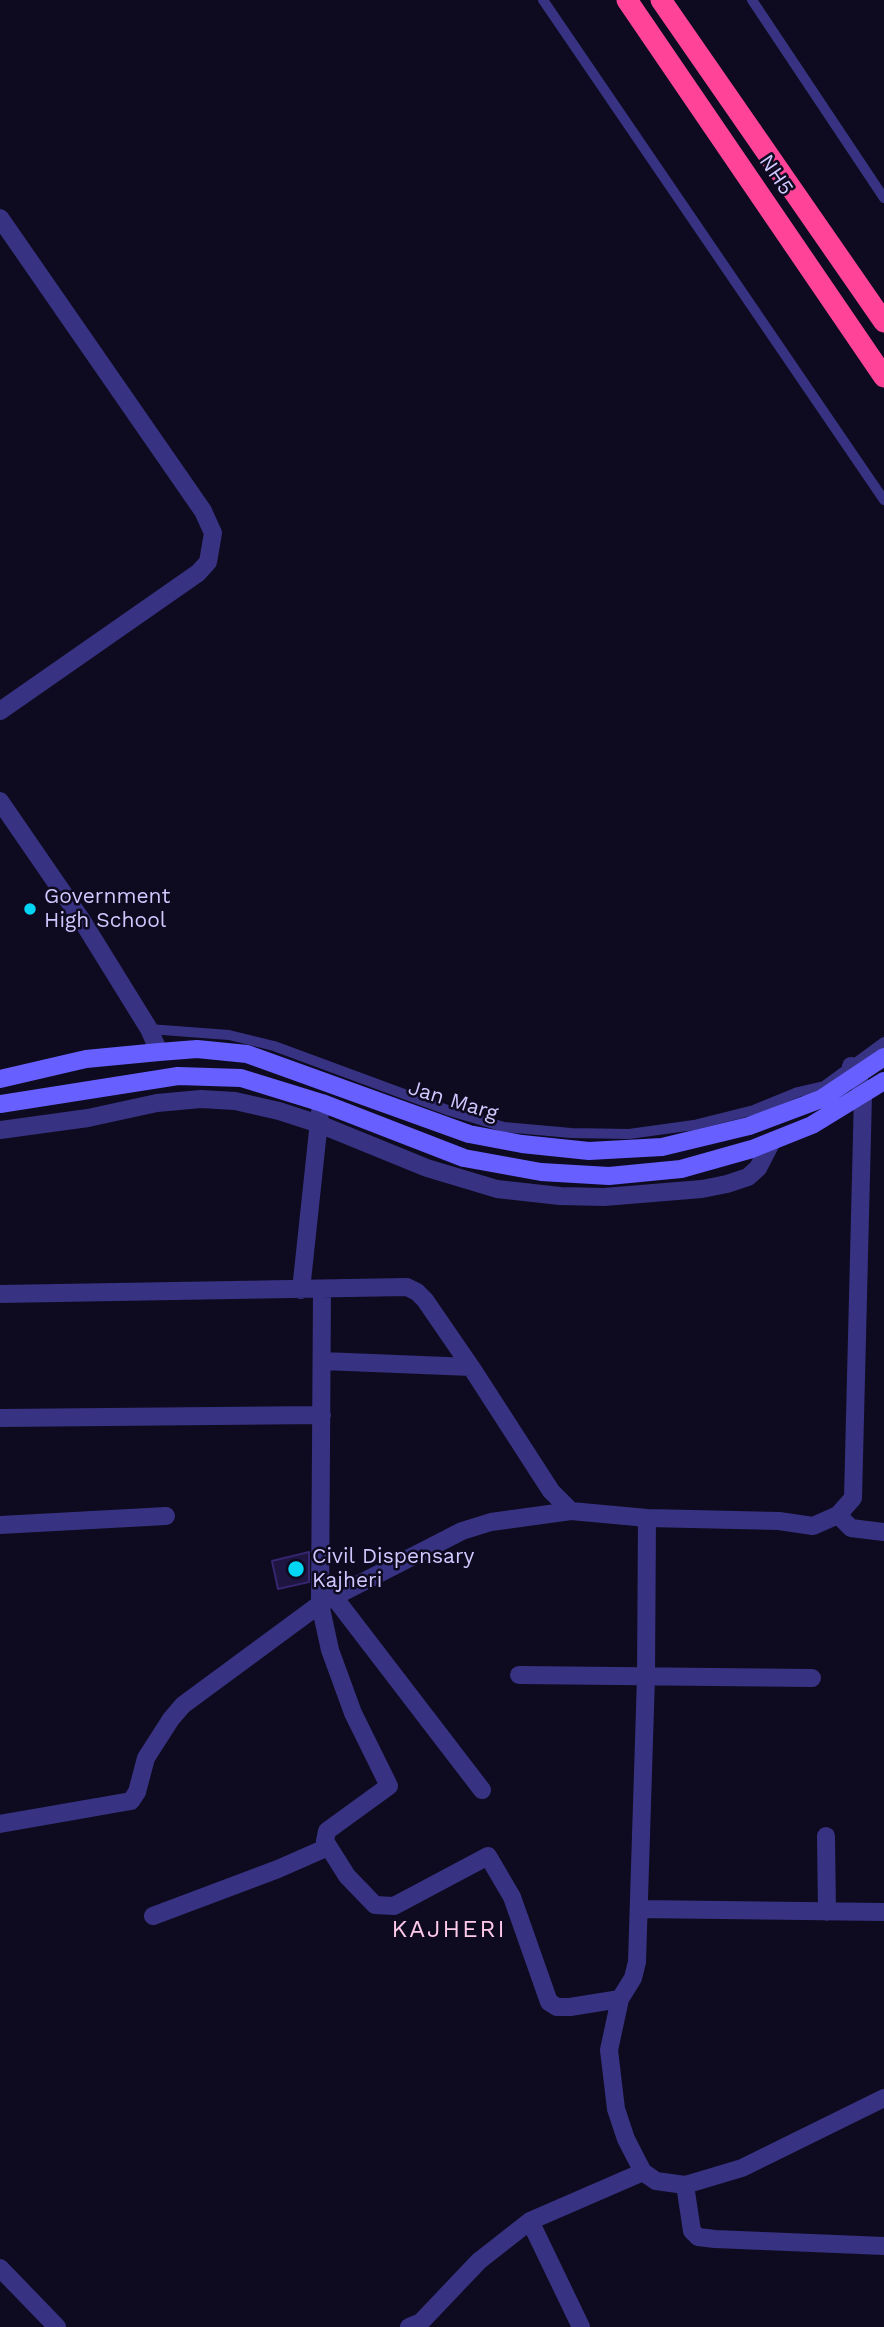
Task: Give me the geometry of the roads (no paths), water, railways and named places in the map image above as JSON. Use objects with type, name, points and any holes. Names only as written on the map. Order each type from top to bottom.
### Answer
[{"type":"highway","name":"NH5","points":[[627,0],[884,377]]},
{"type":"highway","name":"NH5","points":[[662,0],[884,322]]},
{"type":"main road","name":"Jan Marg","points":[[0,1079],[86,1059],[197,1049],[247,1054],[469,1133],[522,1144],[589,1151],[662,1147],[749,1126],[821,1099],[854,1070],[884,1056]]},
{"type":"main road","points":[[0,1104],[178,1076],[241,1078],[322,1103],[464,1158],[541,1172],[609,1176],[681,1169],[752,1149],[812,1125],[884,1081]]},
{"type":"street","points":[[0,218],[204,511],[213,533],[208,562],[198,573],[0,711]]},
{"type":"street","points":[[0,801],[81,919],[149,1029],[159,1052]]},
{"type":"street","points":[[0,1824],[131,1801],[137,1792],[146,1758],[183,1705],[327,1600],[462,1531],[491,1522],[571,1511],[647,1518],[779,1521],[813,1526],[838,1515],[853,1498],[863,1095],[854,1070]]},
{"type":"street","points":[[0,1130],[88,1118],[157,1102],[201,1099],[235,1101],[319,1124],[427,1168],[497,1189],[560,1196],[604,1197],[702,1189],[748,1177],[758,1168],[772,1141]]},
{"type":"street","points":[[301,1290],[322,1103]]},
{"type":"street","points":[[0,1294],[407,1287],[417,1292],[471,1367],[551,1491],[571,1511]]},
{"type":"street","points":[[322,1289],[322,1415],[330,1650],[353,1713],[389,1786],[327,1830],[325,1841],[348,1876],[375,1905],[385,1907],[394,1906],[488,1856],[512,1897],[549,2002],[557,2007],[570,2007],[620,2000]]},
{"type":"street","points":[[323,1361],[471,1367]]},
{"type":"street","points":[[0,1418],[322,1415]]},
{"type":"street","points":[[838,1515],[851,1528],[884,1532]]},
{"type":"street","points":[[0,1525],[166,1516]]},
{"type":"street","points":[[647,1518],[646,1677],[637,1962],[633,1978],[620,2000],[609,2050],[616,2109],[626,2138],[643,2172],[656,2181],[685,2185],[742,2168],[884,2098]]},
{"type":"street","points":[[327,1600],[482,1790]]},
{"type":"street","points":[[519,1675],[812,1678]]},
{"type":"street","points":[[825,1836],[827,1912]]},
{"type":"street","points":[[153,1916],[328,1847]]},
{"type":"street","points":[[639,1909],[884,1912]]},
{"type":"street","points":[[409,2327],[421,2322],[479,2261],[530,2221],[643,2172]]},
{"type":"street","points":[[685,2185],[692,2231],[698,2236],[884,2246]]},
{"type":"street","points":[[530,2221],[581,2327]]},
{"type":"street","points":[[0,2268],[57,2327]]},
{"type":"lane","points":[[543,0],[884,500]]},
{"type":"lane","points":[[752,0],[884,198]]},
{"type":"lane","points":[[149,1029],[229,1035],[263,1043],[450,1111],[504,1126],[571,1133],[629,1134],[694,1125],[754,1110],[798,1092],[824,1086],[854,1070],[884,1042]]},
{"type":"place","name":"Government High School","points":[[30,909]]},
{"type":"place","name":"Civil Dispensary Kajheri","points":[[296,1569]]},
{"type":"district","name":"KAJHERI","points":[[449,1930]]}]
